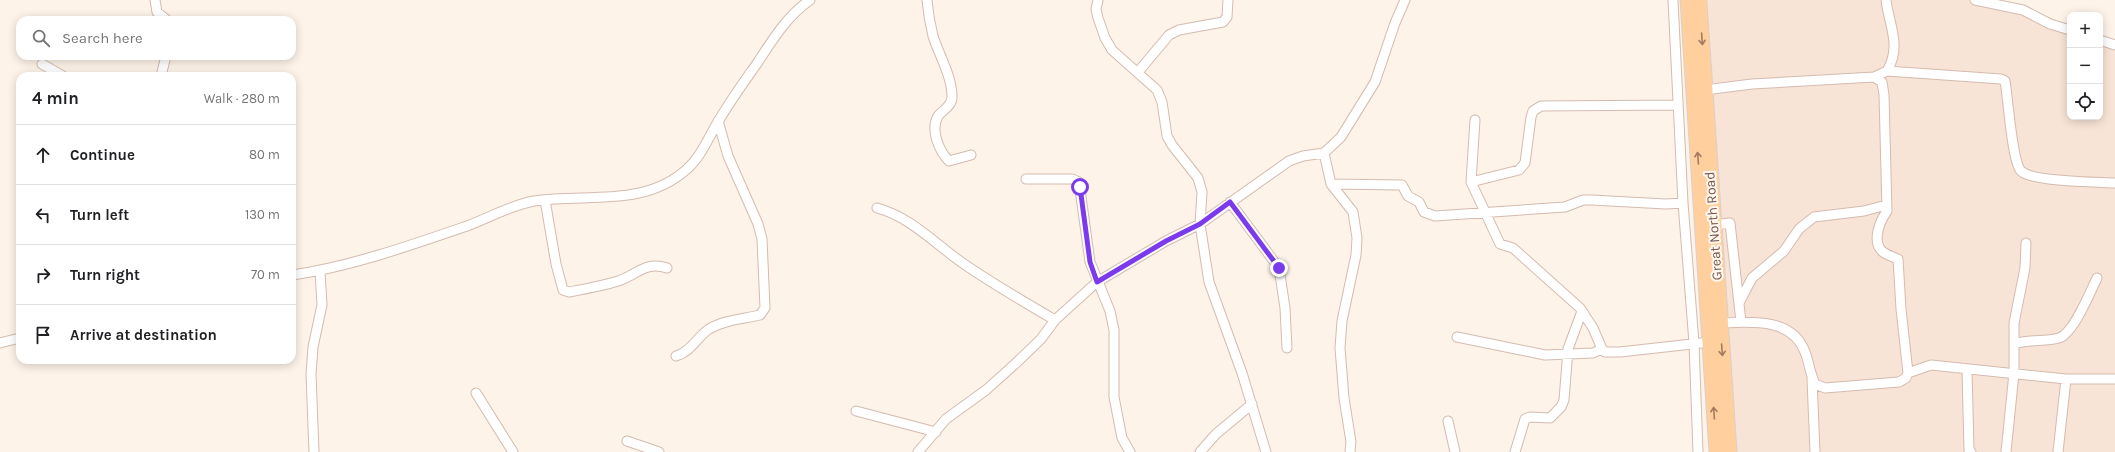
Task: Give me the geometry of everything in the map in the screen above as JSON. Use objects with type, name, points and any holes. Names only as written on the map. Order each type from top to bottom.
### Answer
[{"type":"main road","name":"Great North Road","points":[[1688,0],[1717,452]]},
{"type":"main road","name":"Great North Road","points":[[1699,0],[1729,452]]},
{"type":"street","points":[[155,0],[156,12],[162,16]]},
{"type":"street","points":[[296,274],[320,271],[434,237],[504,210],[532,201],[614,198],[643,193],[670,182],[694,163],[718,121],[780,29],[793,14],[810,0]]},
{"type":"street","points":[[927,0],[930,23],[948,77],[952,98],[948,107],[937,119],[935,128],[936,140],[949,161],[970,155]]},
{"type":"street","points":[[1098,0],[1097,14],[1105,38],[1112,50],[1157,90],[1162,102],[1168,136],[1172,145],[1198,178],[1202,192],[1200,224],[1209,282],[1252,404],[1266,452]]},
{"type":"street","points":[[1138,72],[1169,35],[1179,30],[1222,22],[1227,17],[1228,0]]},
{"type":"street","points":[[918,452],[946,419],[958,409],[973,400],[1015,364],[1041,339],[1055,320],[1097,282],[1153,248],[1200,224],[1289,161],[1324,153],[1341,137],[1376,82],[1395,23],[1405,0]]},
{"type":"street","points":[[1673,0],[1678,105],[1694,343],[1698,452]]},
{"type":"street","points":[[1705,90],[1752,84],[1874,77],[1887,70],[1893,60],[1893,28],[1886,0]]},
{"type":"street","points":[[1975,0],[2023,10],[2050,24],[2067,29]]},
{"type":"street","points":[[2103,41],[2115,45]]},
{"type":"street","points":[[162,72],[165,60]]},
{"type":"street","points":[[42,64],[55,72]]},
{"type":"street","points":[[1887,70],[2004,79],[2012,136],[2018,165],[2022,172],[2030,176],[2050,179],[2115,183]]},
{"type":"street","points":[[1812,379],[1815,384],[1826,388],[1899,382],[1906,378],[1908,373],[1901,309],[1898,258],[1883,252],[1878,245],[1877,231],[1880,221],[1886,211],[1884,95],[1882,82],[1874,77]]},
{"type":"street","points":[[1470,182],[1519,170],[1525,163],[1528,134],[1533,111],[1541,106],[1678,105]]},
{"type":"street","points":[[1476,120],[1470,182],[1500,244],[1513,248],[1582,311],[1593,328],[1602,349],[1605,352],[1620,352],[1710,342]]},
{"type":"street","points":[[676,356],[688,350],[710,329],[729,321],[760,315],[764,308],[762,239],[758,224],[728,156],[718,121]]},
{"type":"street","points":[[1324,153],[1331,184],[1353,212],[1357,238],[1356,255],[1342,321],[1340,348],[1344,398],[1351,442],[1350,452]]},
{"type":"street","points":[[1026,178],[1072,179],[1079,182],[1090,262],[1110,312],[1115,344],[1114,397],[1122,438],[1125,446],[1130,452]]},
{"type":"street","points":[[1331,184],[1399,184],[1404,188],[1408,196],[1420,202],[1424,212],[1435,216],[1565,207],[1583,200],[1666,204],[1684,203]]},
{"type":"street","points":[[545,200],[556,264],[563,290],[569,292],[619,281],[651,266],[658,265],[667,268]]},
{"type":"street","points":[[1230,202],[1279,268],[1285,308],[1287,348]]},
{"type":"street","points":[[1739,303],[1752,278],[1784,250],[1799,229],[1814,217],[1864,211],[1886,205]]},
{"type":"street","points":[[877,208],[892,212],[910,223],[964,264],[1055,320]]},
{"type":"street","points":[[1713,225],[1730,223],[1741,322]]},
{"type":"street","points":[[2006,452],[2014,373],[2014,323],[2026,263],[2026,243]]},
{"type":"street","points":[[314,452],[312,374],[313,347],[322,305],[320,271]]},
{"type":"street","points":[[2014,344],[2025,341],[2064,336],[2080,313],[2097,278]]},
{"type":"street","points":[[1515,452],[1525,419],[1530,417],[1550,418],[1561,407],[1566,392],[1567,355],[1569,344],[1582,311]]},
{"type":"street","points":[[1720,323],[1764,322],[1779,326],[1791,333],[1800,341],[1805,352],[1812,379],[1815,452]]},
{"type":"street","points":[[1457,337],[1545,355],[1593,353],[1602,349]]},
{"type":"street","points":[[0,343],[16,339]]},
{"type":"street","points":[[1908,373],[1931,365],[1967,370],[2014,373],[2066,379],[2115,380]]},
{"type":"street","points":[[1967,370],[1969,450],[1971,452]]},
{"type":"street","points":[[2058,452],[2066,379]]},
{"type":"street","points":[[476,393],[513,452]]},
{"type":"street","points":[[1200,452],[1216,434],[1252,404]]},
{"type":"street","points":[[856,411],[936,432]]},
{"type":"street","points":[[1448,421],[1455,452]]},
{"type":"street","points":[[627,441],[659,452]]},
{"type":"shaded area","points":[[1708,0],[2002,0],[2067,24],[2067,120],[2103,120],[2103,37],[2115,41],[2115,452],[1733,452]]},
{"type":"route","points":[[1080,187],[1090,262],[1097,282],[1116,269],[1200,224],[1230,202],[1279,268]]}]
